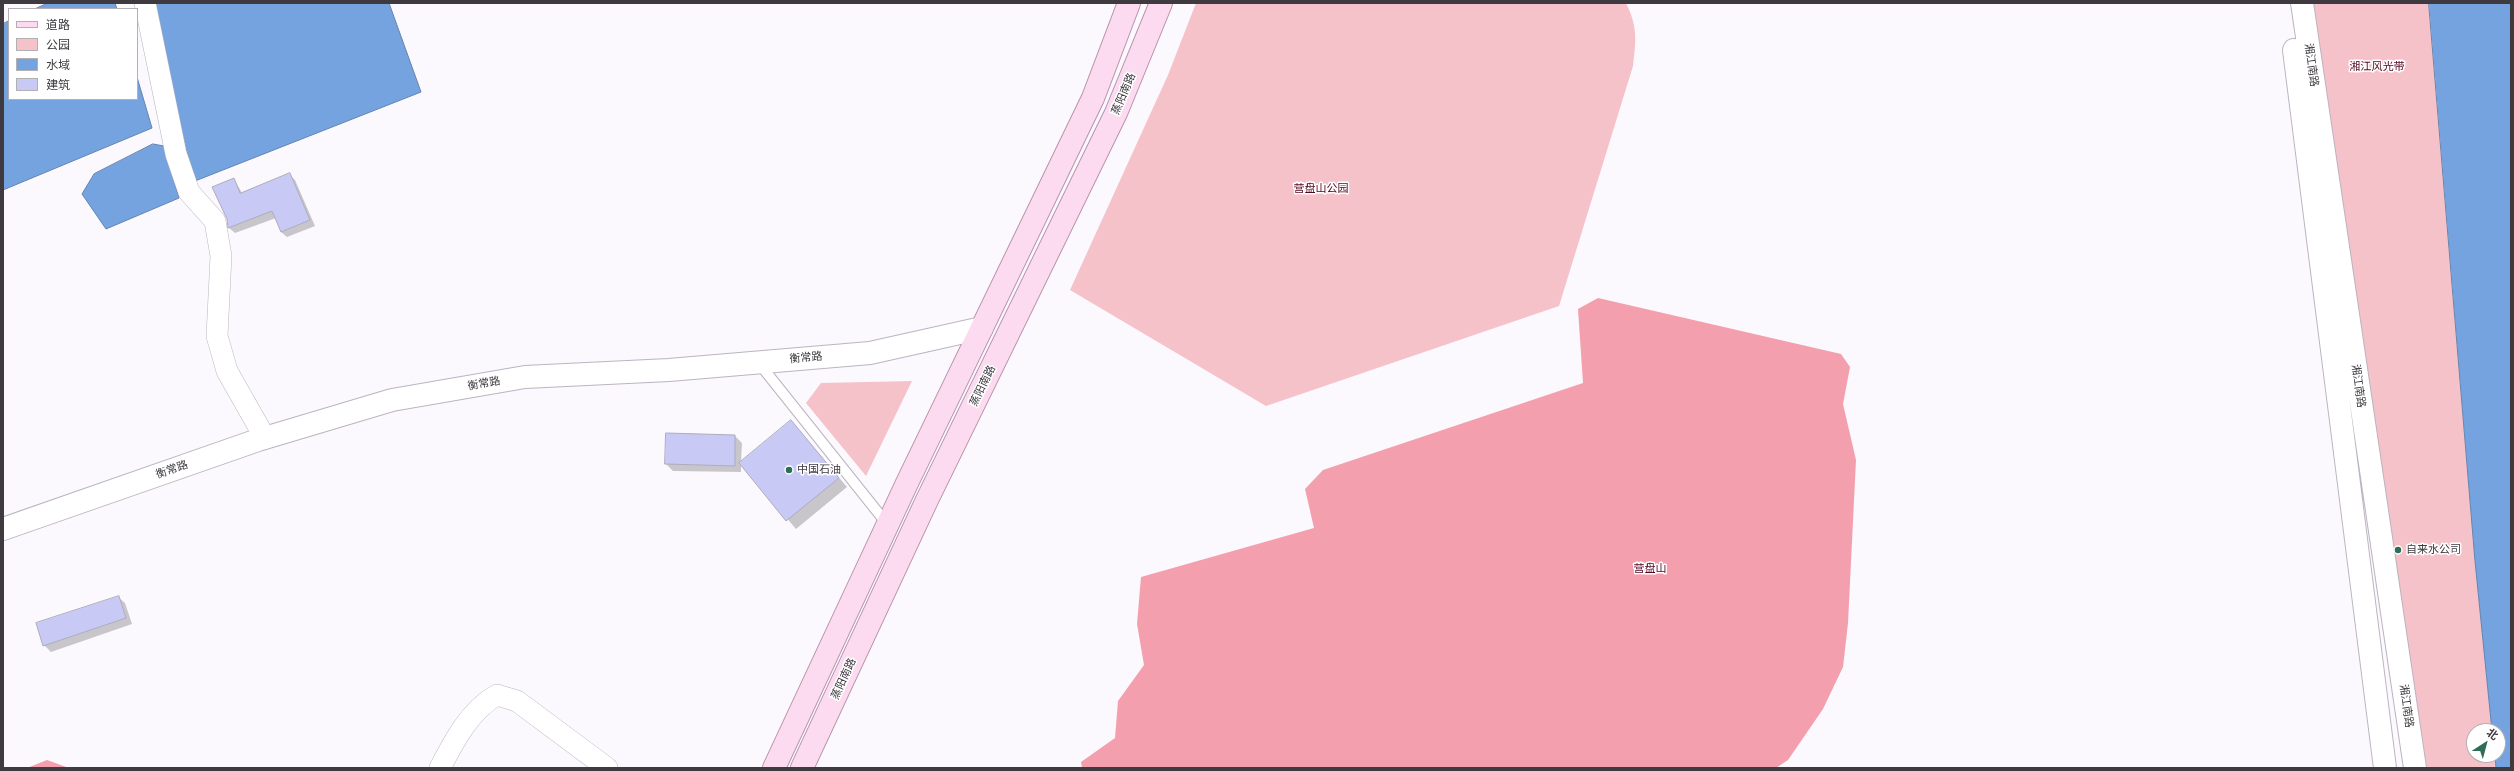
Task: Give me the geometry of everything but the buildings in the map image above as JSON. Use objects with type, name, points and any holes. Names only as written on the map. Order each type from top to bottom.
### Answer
[{"type":"main road","points":[[774,768],[888,525],[1093,98],[1130,3]]},
{"type":"main road","name":"蒸阳南路","points":[[802,768],[927,500],[1116,113],[1162,3]]},
{"type":"main road","name":"湘江南路","points":[[2287,3],[2386,768]]},
{"type":"main road","name":"湘江南路","points":[[2302,3],[2415,768]]},
{"type":"main road","name":"衡常路","points":[[3,529],[265,438],[392,400],[525,377],[758,362],[870,353],[982,328]]},
{"type":"street","points":[[145,3],[176,154],[189,192],[215,221],[221,256],[218,336],[227,371],[265,438]]},
{"type":"street","points":[[440,768],[467,722],[486,701],[497,694],[517,702],[607,768]]},
{"type":"lane","points":[[758,362],[888,525]]},
{"type":"green space","name":"营盘山公园","points":[[1196,3],[1626,3],[1633,19],[1635,34],[1633,66],[1559,306],[1266,406],[1070,290],[1168,75]]},
{"type":"green space","name":"湘江风光带","points":[[2310,3],[2429,3],[2475,561],[2491,723],[2466,723],[2466,763],[2496,763],[2496,768],[2421,768]]},
{"type":"green space","name":"营盘山","points":[[1598,298],[1841,354],[1850,367],[1843,404],[1856,460],[1848,623],[1843,667],[1823,709],[1788,760],[1776,768],[1082,768],[1081,762],[1115,738],[1118,701],[1144,665],[1137,624],[1141,577],[1314,528],[1305,489],[1323,470],[1583,383],[1578,309]]},
{"type":"green space","points":[[912,381],[866,476],[806,403],[821,383]]},
{"type":"green space","points":[[47,760],[69,768],[27,768]]},
{"type":"water","points":[[48,3],[115,3],[117,8],[37,8]]},
{"type":"water","points":[[149,3],[389,3],[421,92],[195,181]]},
{"type":"water","points":[[2429,3],[2511,3],[2511,768],[2496,768],[2496,763],[2506,763],[2506,723],[2491,723],[2475,561]]},
{"type":"water","points":[[8,22],[8,100],[138,100],[138,80],[152,128],[3,190],[3,24]]},
{"type":"water","points":[[153,144],[164,146],[179,198],[106,229],[82,194],[94,174]]},
{"type":"place","name":"中国石油","points":[[789,470]]},
{"type":"place","name":"自来水公司","points":[[2398,550]]}]
